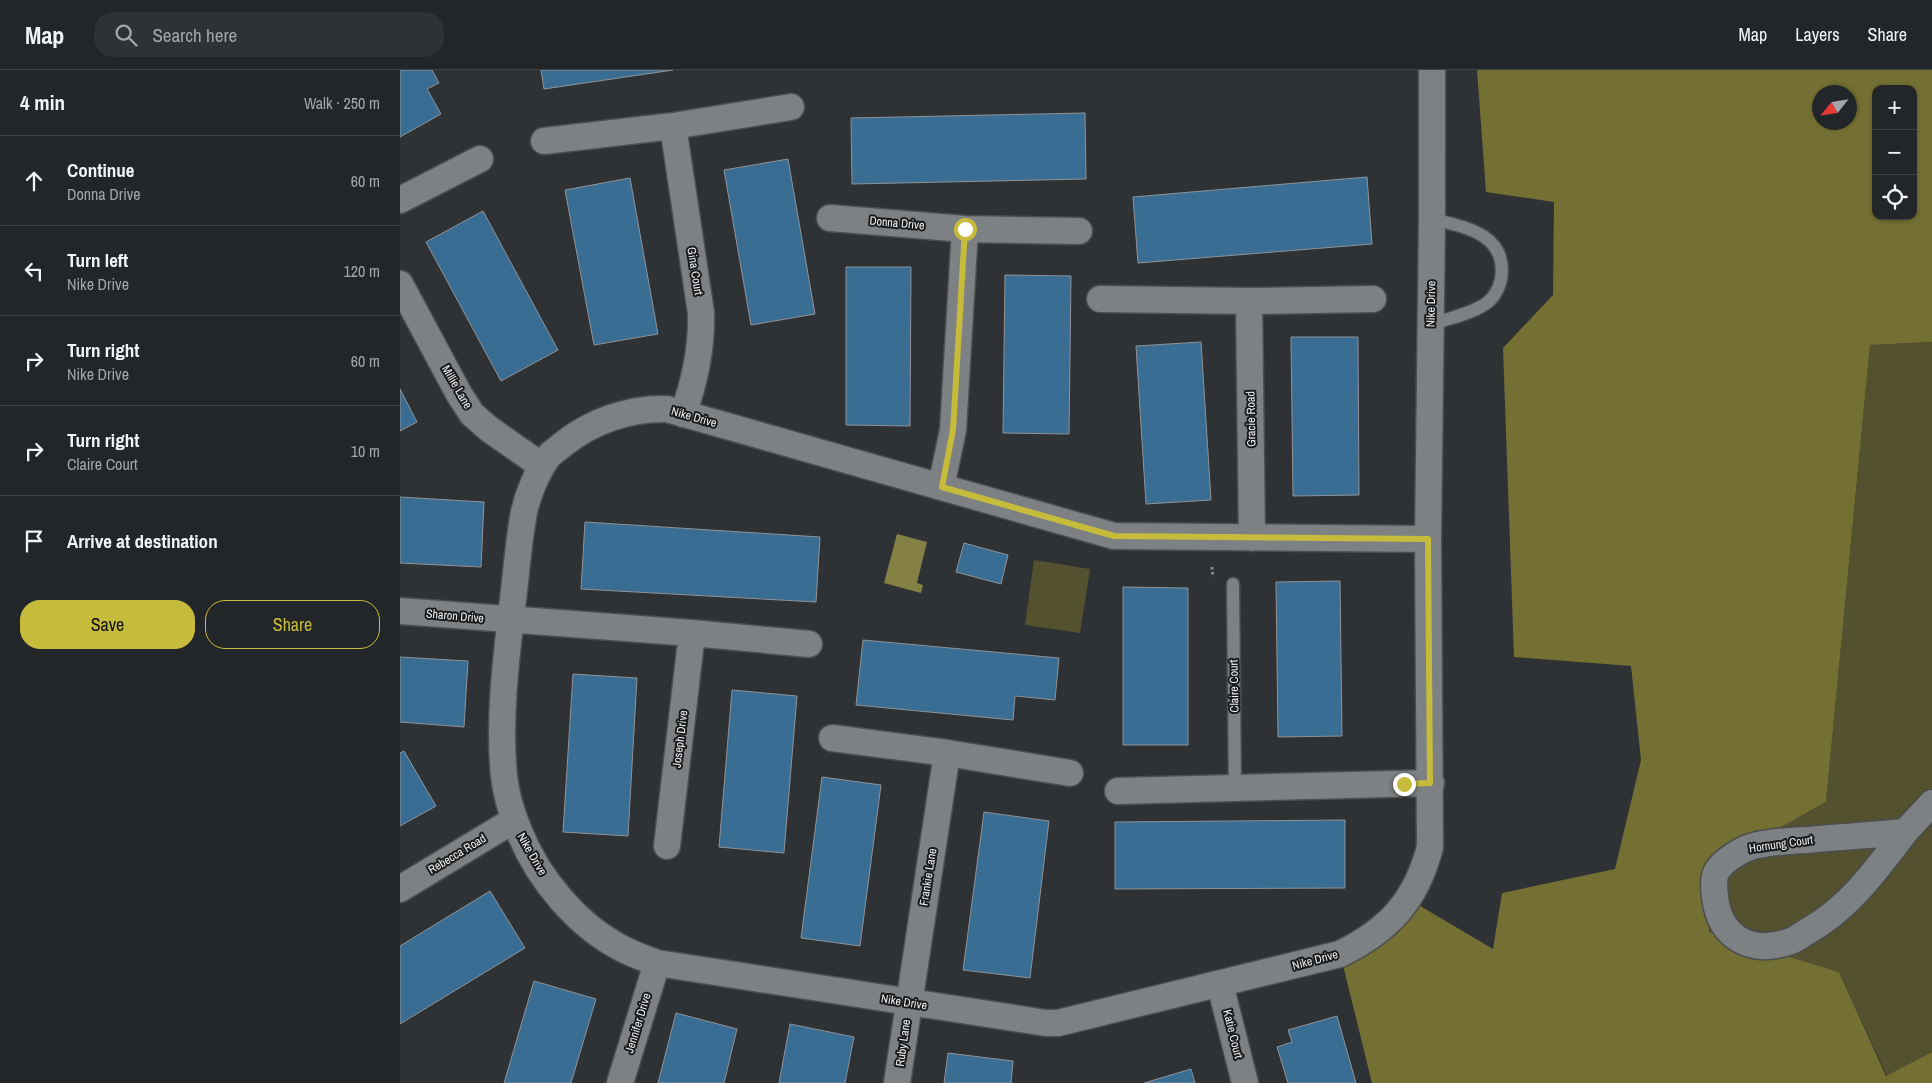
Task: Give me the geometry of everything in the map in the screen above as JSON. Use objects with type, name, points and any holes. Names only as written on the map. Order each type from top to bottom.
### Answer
[{"type":"street","name":"Nike Drive","points":[[1428,539],[1114,536],[667,409],[650,409],[614,416],[579,432],[549,456],[539,471],[524,511],[504,683],[502,740],[504,778],[514,820],[537,867],[560,897],[576,913],[607,939],[625,950],[657,963],[1046,1023],[1058,1023],[1340,954],[1357,946],[1387,924],[1413,893],[1424,870],[1430,847],[1428,539],[1432,70]]},
{"type":"street","points":[[544,141],[673,126],[791,107]]},
{"type":"street","name":"Gina Court","points":[[673,126],[701,313],[702,338],[695,377],[683,414]]},
{"type":"street","points":[[400,200],[480,159]]},
{"type":"street","name":"Donna Drive","points":[[830,218],[965,229],[1079,232]]},
{"type":"street","points":[[942,487],[953,430],[965,229]]},
{"type":"street","name":"Millie Lane","points":[[400,284],[459,394],[472,414],[488,429],[542,466]]},
{"type":"street","points":[[1100,299],[1249,301],[1373,299]]},
{"type":"street","name":"Gracie Road","points":[[1249,301],[1252,538]]},
{"type":"street","name":"Sharon Drive","points":[[400,611],[511,620]]},
{"type":"street","points":[[511,620],[692,633],[809,644]]},
{"type":"street","name":"Joseph Drive","points":[[667,846],[692,633]]},
{"type":"street","points":[[832,738],[947,753],[1070,773]]},
{"type":"street","name":"Frankie Lane","points":[[909,1002],[947,753]]},
{"type":"street","points":[[1118,792],[1430,783]]},
{"type":"street","name":"Hornung Court","points":[[1905,832],[1779,842],[1746,848],[1730,858],[1716,872],[1714,890],[1716,909],[1724,927],[1737,939],[1755,946],[1770,946],[1792,940],[1822,923],[1862,888],[1905,832],[1932,803]]},
{"type":"street","name":"Rebecca Road","points":[[400,889],[514,820]]},
{"type":"street","name":"Jennifer Drive","points":[[620,1083],[657,963]]},
{"type":"street","name":"Katie Court","points":[[1220,984],[1245,1083]]},
{"type":"street","name":"Ruby Lane","points":[[897,1083],[909,1002]]},
{"type":"lane","points":[[1431,324],[1482,306],[1493,297],[1500,284],[1502,272],[1500,259],[1495,247],[1486,237],[1473,230],[1432,219]]},
{"type":"lane","name":"Claire Court","points":[[1233,584],[1235,788]]},
{"type":"shaded area","points":[[1477,70],[1932,70],[1932,342],[1870,345],[1826,802],[1713,865],[1709,932],[1839,972],[1886,1076],[1932,1052],[1932,1083],[1372,1083],[1339,949],[1410,900],[1493,949],[1502,893],[1615,869],[1641,760],[1631,666],[1514,657],[1503,348],[1553,295],[1554,202],[1486,192]]},
{"type":"shaded area","points":[[1932,342],[1932,1052],[1887,1076],[1839,972],[1709,932],[1713,865],[1826,802],[1870,345]]},
{"type":"shaded area","points":[[897,534],[927,542],[917,583],[923,585],[921,593],[884,583]]},
{"type":"shaded area","points":[[1034,560],[1090,569],[1080,633],[1025,625]]},
{"type":"building","points":[[400,70],[432,70],[439,83],[427,89],[441,114],[400,137]]},
{"type":"building","points":[[541,70],[673,70],[544,89]]},
{"type":"building","points":[[1085,113],[1086,179],[852,184],[851,118]]},
{"type":"building","points":[[788,159],[815,314],[751,325],[724,170]]},
{"type":"building","points":[[1367,177],[1372,244],[1138,263],[1133,197]]},
{"type":"building","points":[[630,178],[658,334],[594,345],[565,190]]},
{"type":"building","points":[[483,211],[558,350],[501,381],[426,242]]},
{"type":"building","points":[[846,267],[911,267],[910,426],[846,425]]},
{"type":"building","points":[[1005,275],[1071,276],[1069,434],[1003,433]]},
{"type":"building","points":[[1291,337],[1358,337],[1359,495],[1293,496]]},
{"type":"building","points":[[1201,342],[1211,500],[1146,504],[1136,346]]},
{"type":"building","points":[[400,389],[417,422],[400,431]]},
{"type":"building","points":[[400,497],[484,502],[481,567],[400,563]]},
{"type":"building","points":[[585,522],[820,537],[816,602],[581,589]]},
{"type":"building","points":[[964,543],[1008,555],[1001,584],[956,572]]},
{"type":"building","points":[[1340,581],[1342,736],[1278,737],[1276,582]]},
{"type":"building","points":[[1123,587],[1188,588],[1188,745],[1123,745]]},
{"type":"building","points":[[863,640],[1059,658],[1055,700],[1015,696],[1013,720],[856,705]]},
{"type":"building","points":[[400,657],[468,661],[464,727],[400,722]]},
{"type":"building","points":[[573,674],[637,678],[628,836],[563,832]]},
{"type":"building","points":[[732,690],[797,696],[784,853],[719,847]]},
{"type":"building","points":[[404,751],[436,806],[400,826],[400,753]]},
{"type":"building","points":[[822,777],[881,785],[860,946],[801,938]]},
{"type":"building","points":[[984,812],[1049,821],[1030,978],[963,970]]},
{"type":"building","points":[[1345,820],[1345,888],[1115,889],[1115,822]]},
{"type":"building","points":[[490,891],[525,948],[400,1024],[400,946]]},
{"type":"building","points":[[534,981],[596,999],[571,1083],[504,1083]]},
{"type":"building","points":[[676,1013],[737,1029],[724,1083],[658,1083]]},
{"type":"building","points":[[1337,1016],[1356,1083],[1288,1083],[1277,1047],[1292,1042],[1288,1030]]},
{"type":"building","points":[[790,1024],[854,1037],[845,1083],[779,1083]]},
{"type":"building","points":[[948,1053],[1013,1061],[1011,1083],[944,1083]]},
{"type":"building","points":[[1191,1069],[1195,1083],[1144,1083]]},
{"type":"route","points":[[965,229],[953,430],[942,487],[1114,536],[1428,539],[1430,783],[1404,784]]}]
